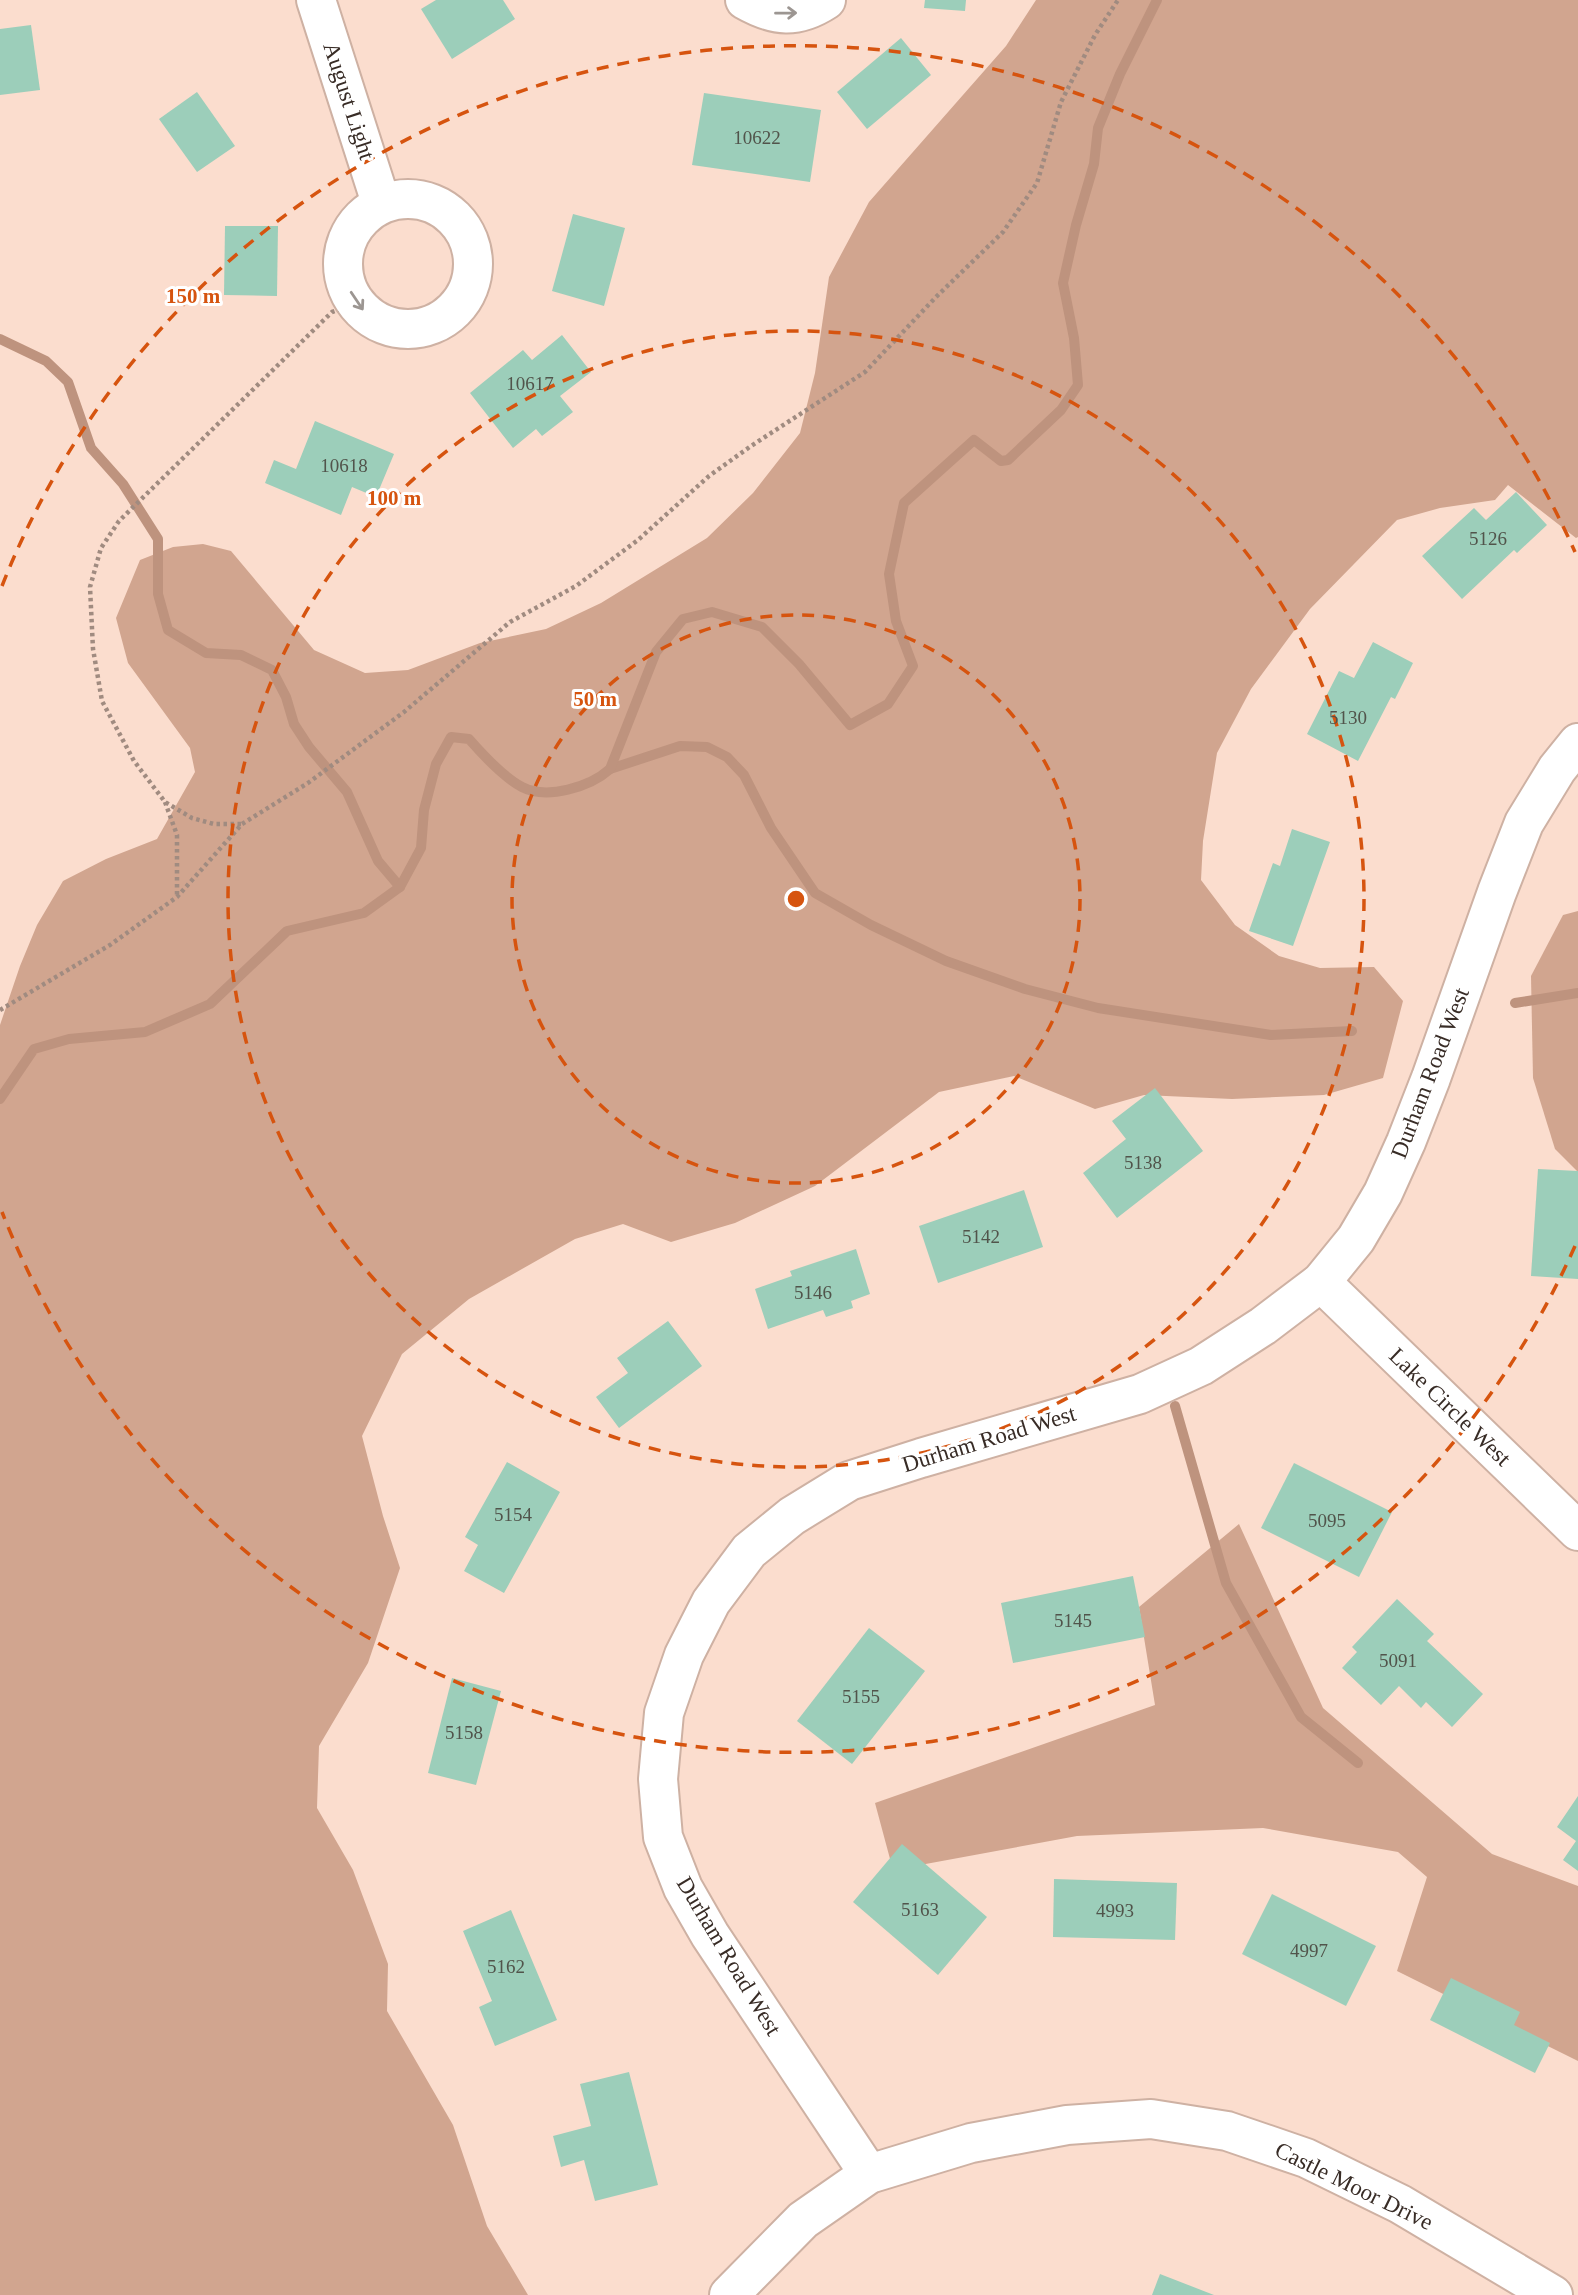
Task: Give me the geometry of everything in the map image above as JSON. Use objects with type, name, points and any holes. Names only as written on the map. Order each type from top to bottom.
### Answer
[{"type":"street","name":"August Light","points":[[316,0],[381,203]]},
{"type":"street","points":[[745,0],[764,11],[786,15],[811,10],[827,0]]},
{"type":"street","points":[[417,198],[445,209],[461,225],[473,253],[472,278],[461,302],[439,321],[420,328],[397,328],[374,320],[355,304],[343,275],[344,247],[358,219],[381,203],[417,198]]},
{"type":"street","name":"Durham Road West","points":[[869,2174],[710,1935],[682,1888],[663,1837],[658,1779],[664,1713],[684,1655],[711,1602],[750,1551],[792,1516],[849,1481],[1140,1394],[1201,1366],[1264,1326],[1321,1282],[1356,1239],[1383,1193],[1426,1091],[1524,823],[1557,769],[1578,743]]},
{"type":"street","name":"Lake Circle West","points":[[1321,1282],[1578,1531]]},
{"type":"street","name":"Castle Moor Drive","points":[[729,2295],[803,2220],[869,2174],[971,2143],[1067,2125],[1151,2119],[1227,2131],[1306,2158],[1400,2204],[1553,2295]]},
{"type":"path","points":[[0,1010],[110,945],[177,897],[242,824],[308,783],[404,712],[510,622],[576,586],[638,540],[719,469],[865,372],[1003,232],[1037,183],[1062,103],[1095,34],[1118,0]]},
{"type":"path","points":[[177,897],[177,835],[165,802],[134,761],[102,701],[93,649],[90,587],[101,548],[119,521],[332,312],[355,304]]},
{"type":"path","points":[[165,802],[192,818],[214,824],[242,824]]},
{"type":"shaded area","points":[[1036,0],[1578,0],[1578,537],[1508,485],[1495,500],[1440,508],[1397,520],[1310,609],[1251,689],[1217,753],[1203,841],[1201,880],[1235,925],[1279,956],[1320,968],[1374,967],[1403,1001],[1383,1078],[1324,1095],[1232,1099],[1144,1095],[1095,1109],[1014,1076],[939,1092],[815,1186],[735,1223],[671,1242],[623,1224],[575,1239],[469,1299],[402,1354],[362,1436],[400,1568],[368,1663],[319,1746],[317,1808],[353,1870],[388,1964],[387,2011],[453,2125],[487,2226],[528,2295],[0,2295],[0,1025],[37,925],[63,881],[106,859],[157,839],[195,772],[190,748],[128,663],[116,618],[140,560],[173,547],[203,544],[231,551],[314,650],[365,673],[408,670],[480,643],[546,629],[601,603],[707,538],[753,493],[800,433],[815,373],[829,277],[869,202],[1006,46]]},
{"type":"shaded area","points":[[1578,911],[1578,1172],[1555,1149],[1533,1078],[1531,976],[1563,915]]},
{"type":"shaded area","points":[[1239,1524],[1323,1708],[1492,1854],[1578,1886],[1578,2061],[1397,1971],[1427,1877],[1398,1852],[1263,1828],[1077,1836],[893,1870],[875,1803],[1155,1705],[1139,1607]]},
{"type":"building","points":[[436,0],[503,0],[515,19],[452,59],[421,9]]},
{"type":"building","points":[[925,0],[966,0],[965,11],[924,8]]},
{"type":"building","points":[[31,25],[40,90],[0,95],[0,29]]},
{"type":"building","points":[[901,38],[931,75],[867,129],[837,92]]},
{"type":"building","points":[[197,92],[235,146],[197,172],[159,119]]},
{"type":"building","points":[[704,93],[821,110],[810,182],[692,165]]},
{"type":"building","points":[[573,214],[625,228],[604,306],[552,291]]},
{"type":"building","points":[[225,226],[278,226],[277,296],[224,295]]},
{"type":"building","points":[[562,335],[591,372],[560,396],[573,412],[542,436],[536,429],[513,448],[470,393],[523,350],[532,360]]},
{"type":"building","points":[[315,421],[394,454],[376,497],[352,487],[341,515],[265,483],[274,460],[296,469]]},
{"type":"building","points":[[1516,492],[1547,525],[1517,553],[1514,550],[1462,599],[1422,556],[1474,508],[1486,520]]},
{"type":"building","points":[[1373,642],[1413,663],[1395,699],[1391,697],[1358,761],[1307,734],[1339,671],[1354,678]]},
{"type":"building","points":[[1292,829],[1330,842],[1293,946],[1249,931],[1273,863],[1280,866]]},
{"type":"building","points":[[1155,1088],[1203,1151],[1117,1218],[1083,1173],[1126,1139],[1112,1121]]},
{"type":"building","points":[[1538,1169],[1578,1171],[1578,1279],[1531,1276]]},
{"type":"building","points":[[1024,1190],[1043,1247],[938,1283],[919,1226]]},
{"type":"building","points":[[856,1249],[870,1294],[851,1301],[853,1308],[826,1317],[823,1310],[768,1329],[755,1289],[792,1276],[790,1271]]},
{"type":"building","points":[[668,1321],[702,1366],[619,1428],[596,1397],[628,1373],[617,1358]]},
{"type":"building","points":[[507,1462],[560,1492],[504,1593],[464,1571],[478,1545],[465,1537]]},
{"type":"building","points":[[1294,1463],[1392,1512],[1359,1577],[1261,1528]]},
{"type":"building","points":[[1133,1576],[1145,1637],[1013,1663],[1001,1603]]},
{"type":"building","points":[[1397,1599],[1434,1634],[1427,1641],[1483,1694],[1452,1727],[1426,1702],[1421,1708],[1399,1686],[1381,1705],[1342,1668],[1357,1652],[1352,1647]]},
{"type":"building","points":[[869,1628],[925,1671],[852,1764],[797,1721]]},
{"type":"building","points":[[452,1678],[501,1691],[476,1785],[428,1773]]},
{"type":"building","points":[[1578,1796],[1578,1871],[1563,1860],[1576,1841],[1557,1827]]},
{"type":"building","points":[[902,1844],[987,1917],[938,1975],[853,1902]]},
{"type":"building","points":[[1054,1879],[1177,1883],[1175,1940],[1053,1937]]},
{"type":"building","points":[[1272,1894],[1376,1946],[1346,2006],[1242,1954]]},
{"type":"building","points":[[511,1910],[557,2020],[495,2046],[479,2007],[492,2001],[463,1931]]},
{"type":"building","points":[[1451,1978],[1520,2012],[1514,2025],[1550,2043],[1535,2073],[1430,2020]]},
{"type":"building","points":[[629,2072],[658,2185],[595,2201],[584,2160],[561,2167],[553,2136],[591,2126],[580,2084]]},
{"type":"building","points":[[1160,2274],[1214,2295],[1152,2295]]},
{"type":"waterway","points":[[0,1099],[34,1049],[69,1039],[145,1032],[210,1004],[287,931],[364,913],[400,887],[421,848],[424,810],[436,764],[451,737],[469,739],[508,778],[532,791],[568,790],[602,775],[610,769],[656,652],[683,619],[712,612],[762,627],[799,664],[850,725],[888,704],[913,666],[896,621],[889,574],[904,503],[974,440],[1001,461],[1008,460],[1061,410],[1078,385],[1074,338],[1063,283],[1094,164],[1098,128],[1120,74],[1157,0]]},
{"type":"waterway","points":[[0,339],[46,361],[68,382],[91,448],[123,484],[158,539],[158,594],[168,630],[206,653],[241,655],[272,670],[286,697],[294,724],[309,747],[347,792],[378,861],[400,887]]},
{"type":"waterway","points":[[610,769],[680,746],[707,747],[727,757],[744,775],[771,828],[815,893],[871,925],[946,961],[1025,989],[1098,1008],[1271,1035],[1352,1031]]},
{"type":"waterway","points":[[1515,1003],[1578,993]]},
{"type":"waterway","points":[[1175,1406],[1226,1583],[1301,1717],[1358,1763]]}]
